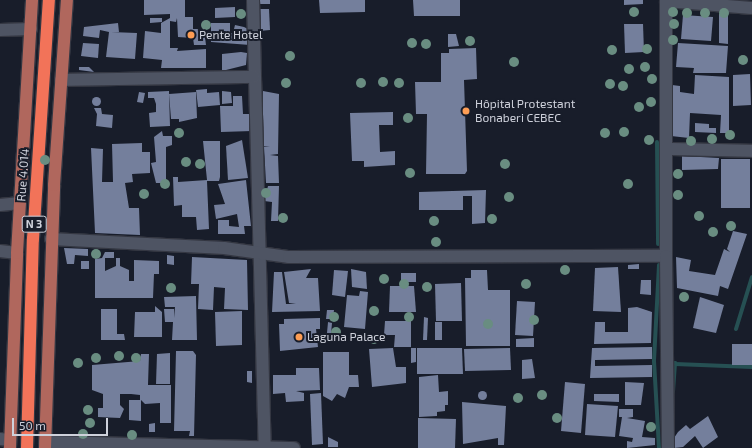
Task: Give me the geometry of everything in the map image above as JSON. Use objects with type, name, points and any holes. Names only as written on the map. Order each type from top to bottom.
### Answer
[{"type":"highway","name":"Rue 4.014","points":[[27,448],[33,239],[49,0]]},
{"type":"main road","points":[[7,442],[32,0]]},
{"type":"main road","points":[[45,445],[52,239],[67,0]]},
{"type":"street","points":[[253,0],[254,77],[262,253],[265,447]]},
{"type":"street","points":[[668,448],[666,0],[752,8]]},
{"type":"street","points":[[0,30],[31,30]]},
{"type":"street","points":[[61,80],[254,77]]},
{"type":"street","points":[[667,149],[752,151]]},
{"type":"street","points":[[0,206],[20,203]]},
{"type":"street","points":[[52,239],[312,257],[666,256]]},
{"type":"street","points":[[0,251],[17,253]]},
{"type":"street","points":[[45,445],[294,448]]},
{"type":"building","name":"Pente Hotel","points":[[144,0],[185,0],[185,17],[193,17],[193,29],[204,29],[206,45],[194,45],[193,38],[178,37],[177,18],[176,22],[170,21],[170,48],[178,48],[177,51],[206,49],[206,68],[161,68],[162,60],[143,58],[145,31],[161,33],[161,23],[170,18],[170,14],[144,15]]},
{"type":"building","points":[[259,0],[270,0],[270,4],[259,4]]},
{"type":"building","points":[[319,0],[365,0],[365,12],[320,13]]},
{"type":"building","points":[[413,0],[460,0],[460,16],[414,16]]},
{"type":"building","points":[[624,0],[643,0],[643,4],[624,5]]},
{"type":"building","points":[[235,7],[235,17],[215,18],[215,8]]},
{"type":"building","points":[[258,9],[269,9],[270,30],[259,31]]},
{"type":"building","points":[[719,14],[728,14],[728,44],[719,43]]},
{"type":"building","points":[[683,15],[713,17],[711,41],[681,39]]},
{"type":"building","points":[[150,18],[162,18],[162,22],[150,23]]},
{"type":"building","points":[[118,23],[119,32],[111,32],[137,33],[135,59],[106,57],[109,32],[100,30],[99,38],[83,36],[84,27]]},
{"type":"building","points":[[211,23],[230,23],[230,33],[233,33],[235,25],[248,29],[250,45],[211,42]]},
{"type":"building","points":[[624,24],[643,24],[644,52],[625,53]]},
{"type":"building","points":[[448,34],[456,34],[459,46],[448,47]]},
{"type":"building","points":[[83,43],[99,44],[98,58],[81,56]]},
{"type":"building","points":[[678,43],[728,46],[726,73],[693,73],[694,68],[676,67]]},
{"type":"building","points":[[476,48],[477,79],[464,80],[467,171],[465,174],[426,174],[427,114],[416,114],[415,82],[441,82],[441,53],[449,53],[449,49]]},
{"type":"building","points":[[241,52],[247,53],[246,65],[222,71],[222,54]]},
{"type":"building","points":[[79,67],[89,67],[94,72],[79,70]]},
{"type":"building","points":[[750,74],[751,105],[733,106],[733,75]]},
{"type":"building","points":[[695,75],[729,77],[729,133],[720,133],[721,115],[690,113],[689,138],[671,136],[672,85],[680,86],[680,92],[694,94]]},
{"type":"building","points":[[207,89],[207,93],[219,92],[220,105],[198,107],[196,90]]},
{"type":"building","points":[[169,91],[170,126],[150,127],[149,113],[156,112],[156,104],[154,98],[148,98],[148,92]]},
{"type":"building","points":[[222,91],[231,92],[232,103],[222,104]]},
{"type":"building","points":[[263,91],[279,94],[278,154],[270,155],[278,156],[279,183],[266,183],[264,147],[270,147],[261,146]]},
{"type":"building","points":[[139,92],[145,93],[143,103],[137,102]]},
{"type":"building","points":[[196,92],[197,118],[179,122],[179,119],[171,119],[169,94]]},
{"type":"building","points":[[233,96],[242,96],[243,114],[251,114],[252,131],[221,132],[220,106],[233,106]]},
{"type":"building","points":[[94,97],[98,97],[100,101],[98,105],[94,105],[92,103],[92,99]]},
{"type":"building","points":[[94,108],[101,108],[102,114],[113,115],[112,128],[96,126],[97,114]]},
{"type":"building","points":[[393,112],[393,125],[379,125],[380,152],[395,151],[395,165],[364,167],[364,161],[352,161],[350,113]]},
{"type":"building","points":[[695,123],[709,124],[709,128],[716,128],[716,133],[695,132]]},
{"type":"building","points":[[162,131],[163,136],[172,136],[172,145],[166,147],[166,183],[156,183],[151,163],[156,162],[154,137]]},
{"type":"building","points":[[242,140],[248,178],[228,180],[226,146]]},
{"type":"building","points":[[203,141],[220,141],[220,177],[219,181],[207,181],[209,229],[197,230],[196,217],[182,217],[182,205],[174,206],[173,177],[178,177],[178,182],[207,180]]},
{"type":"building","points":[[142,143],[142,152],[150,152],[150,173],[132,174],[133,182],[125,183],[129,208],[139,208],[140,235],[95,233],[91,148],[103,149],[102,182],[113,182],[112,144]]},
{"type":"building","points":[[682,156],[719,158],[718,169],[682,170]]},
{"type":"building","points":[[721,159],[750,159],[750,208],[721,208]]},
{"type":"building","points":[[246,180],[251,226],[244,226],[245,234],[218,234],[218,220],[229,220],[229,226],[239,227],[237,214],[216,219],[214,205],[225,204],[218,184]]},
{"type":"building","points":[[268,186],[279,186],[278,221],[271,221],[272,202],[264,201]]},
{"type":"building","points":[[486,190],[485,223],[472,224],[472,196],[463,196],[463,210],[419,210],[419,192]]},
{"type":"building","points":[[733,231],[747,234],[728,289],[720,286],[718,296],[677,288],[676,257],[691,260],[689,271],[715,275],[724,249],[730,252],[727,249]]},
{"type":"building","points":[[64,248],[88,249],[88,256],[75,255],[74,264],[67,264]]},
{"type":"building","points":[[105,252],[114,252],[114,258],[105,258],[105,271],[116,266],[116,258],[120,258],[120,266],[129,270],[129,281],[134,281],[134,260],[159,261],[159,274],[154,274],[153,298],[95,298],[95,259],[102,258]]},
{"type":"building","points":[[167,255],[174,256],[174,265],[167,264]]},
{"type":"building","points":[[192,257],[247,260],[248,310],[224,309],[225,288],[214,287],[213,310],[198,309],[199,284],[191,284]]},
{"type":"building","points":[[81,261],[89,261],[89,269],[81,269]]},
{"type":"building","points":[[639,264],[639,269],[628,269],[628,265]]},
{"type":"building","points":[[618,267],[621,312],[593,311],[595,268]]},
{"type":"building","points":[[311,269],[306,278],[318,278],[320,311],[272,312],[274,272],[282,272],[286,304],[296,304],[289,303],[284,272]]},
{"type":"building","points":[[351,269],[366,272],[367,289],[352,287]]},
{"type":"building","points":[[334,270],[348,271],[345,297],[332,295]]},
{"type":"building","points":[[471,270],[487,270],[488,290],[510,290],[510,346],[466,346],[465,278],[471,278]]},
{"type":"building","points":[[401,273],[416,273],[416,282],[401,282]]},
{"type":"building","points":[[641,280],[651,280],[651,295],[640,294]]},
{"type":"building","points":[[461,283],[462,321],[436,321],[435,284]]},
{"type":"building","points":[[390,286],[414,286],[416,312],[389,312]]},
{"type":"building","points":[[360,291],[368,292],[365,329],[344,327],[347,295],[359,296]]},
{"type":"building","points":[[196,296],[197,340],[172,340],[173,322],[165,322],[164,309],[174,309],[174,318],[175,307],[165,307],[164,297]]},
{"type":"building","points":[[700,297],[724,305],[716,333],[693,328]]},
{"type":"building","points":[[517,301],[535,302],[533,336],[515,335]]},
{"type":"building","points":[[155,306],[162,312],[162,337],[134,337],[135,312],[155,312]]},
{"type":"building","points":[[637,307],[652,312],[651,343],[594,344],[595,322],[605,322],[605,332],[628,332],[628,308]]},
{"type":"building","points":[[101,309],[117,309],[117,334],[124,334],[125,340],[101,340]]},
{"type":"building","points":[[327,310],[334,310],[333,319],[326,319]]},
{"type":"building","points":[[242,311],[242,345],[216,346],[215,312]]},
{"type":"building","points":[[424,317],[428,318],[427,340],[423,340]]},
{"type":"building","name":"Laguna Palace","points":[[320,318],[320,329],[316,329],[318,347],[280,351],[279,324],[284,324],[284,319]]},
{"type":"building","points":[[385,321],[411,321],[411,347],[394,347],[395,335],[384,335]]},
{"type":"building","points":[[328,322],[332,323],[331,334],[327,333]]},
{"type":"building","points":[[435,322],[442,322],[442,340],[435,340]]},
{"type":"building","points":[[534,338],[534,347],[516,347],[516,339]]},
{"type":"building","points":[[732,344],[752,344],[752,365],[732,365]]},
{"type":"building","points":[[652,347],[652,359],[595,360],[595,366],[652,365],[652,377],[590,378],[592,348]]},
{"type":"building","points":[[393,348],[396,367],[406,367],[406,383],[372,387],[369,349]]},
{"type":"building","points":[[411,348],[416,348],[416,362],[411,363]]},
{"type":"building","points":[[417,348],[462,348],[463,374],[417,374]]},
{"type":"building","points":[[510,348],[511,370],[465,371],[464,349]]},
{"type":"building","points":[[176,351],[193,351],[196,355],[194,436],[189,436],[190,431],[174,431]]},
{"type":"building","points":[[323,352],[349,352],[349,375],[358,375],[359,387],[349,387],[345,398],[337,394],[332,401],[323,396]]},
{"type":"building","points":[[170,353],[170,384],[156,384],[157,354]]},
{"type":"building","points":[[141,354],[149,354],[148,385],[171,385],[171,423],[160,423],[160,403],[145,404],[141,400],[141,421],[129,420],[129,400],[140,400],[140,395],[131,394],[120,394],[120,405],[124,409],[120,418],[98,417],[98,408],[103,408],[103,394],[92,390],[92,365],[140,361]]},
{"type":"building","points":[[532,359],[535,378],[522,379],[522,360]]},
{"type":"building","points":[[296,368],[319,368],[320,390],[296,391],[304,393],[304,401],[286,402],[285,393],[273,394],[273,375],[296,375]]},
{"type":"building","points":[[247,371],[252,371],[252,383],[247,382]]},
{"type":"building","points":[[438,375],[439,392],[448,391],[448,405],[445,405],[445,411],[437,412],[437,416],[419,417],[419,377]]},
{"type":"building","points":[[565,382],[585,384],[581,433],[561,431]]},
{"type":"building","points":[[625,382],[644,383],[641,405],[625,405]]},
{"type":"building","points":[[480,391],[484,391],[486,395],[484,399],[480,399],[478,397],[478,393]]},
{"type":"building","points":[[321,393],[323,444],[312,445],[310,394]]},
{"type":"building","points":[[594,394],[619,394],[619,402],[594,401]]},
{"type":"building","points":[[462,402],[506,406],[504,445],[498,445],[498,438],[463,444]]},
{"type":"building","points":[[587,404],[618,406],[615,437],[585,435]]},
{"type":"building","points":[[619,409],[633,409],[633,417],[627,418],[645,421],[642,437],[655,438],[655,445],[627,448],[627,441],[632,442],[633,438],[619,436],[622,417],[619,417]]},
{"type":"building","points":[[708,416],[718,437],[703,448],[695,436],[683,447],[674,448],[674,438],[678,432],[686,425],[690,429]]},
{"type":"building","points":[[418,418],[456,419],[455,448],[418,448]]},
{"type":"building","points":[[155,423],[155,432],[149,432],[149,424]]},
{"type":"building","points":[[328,437],[338,442],[338,447],[328,447]]},
{"type":"waterway","points":[[657,142],[658,244]]},
{"type":"waterway","points":[[659,265],[654,361],[659,448]]},
{"type":"waterway","points":[[736,329],[752,277]]},
{"type":"waterway","points":[[668,363],[675,363],[673,392]]},
{"type":"waterway","points":[[675,364],[752,367]]},
{"type":"place","name":"Pente Hotel","points":[[191,35]]},
{"type":"place","name":"Hôpital Protestant Bonaberi CEBEC","points":[[466,111]]},
{"type":"place","name":"Laguna Palace","points":[[299,337]]}]
